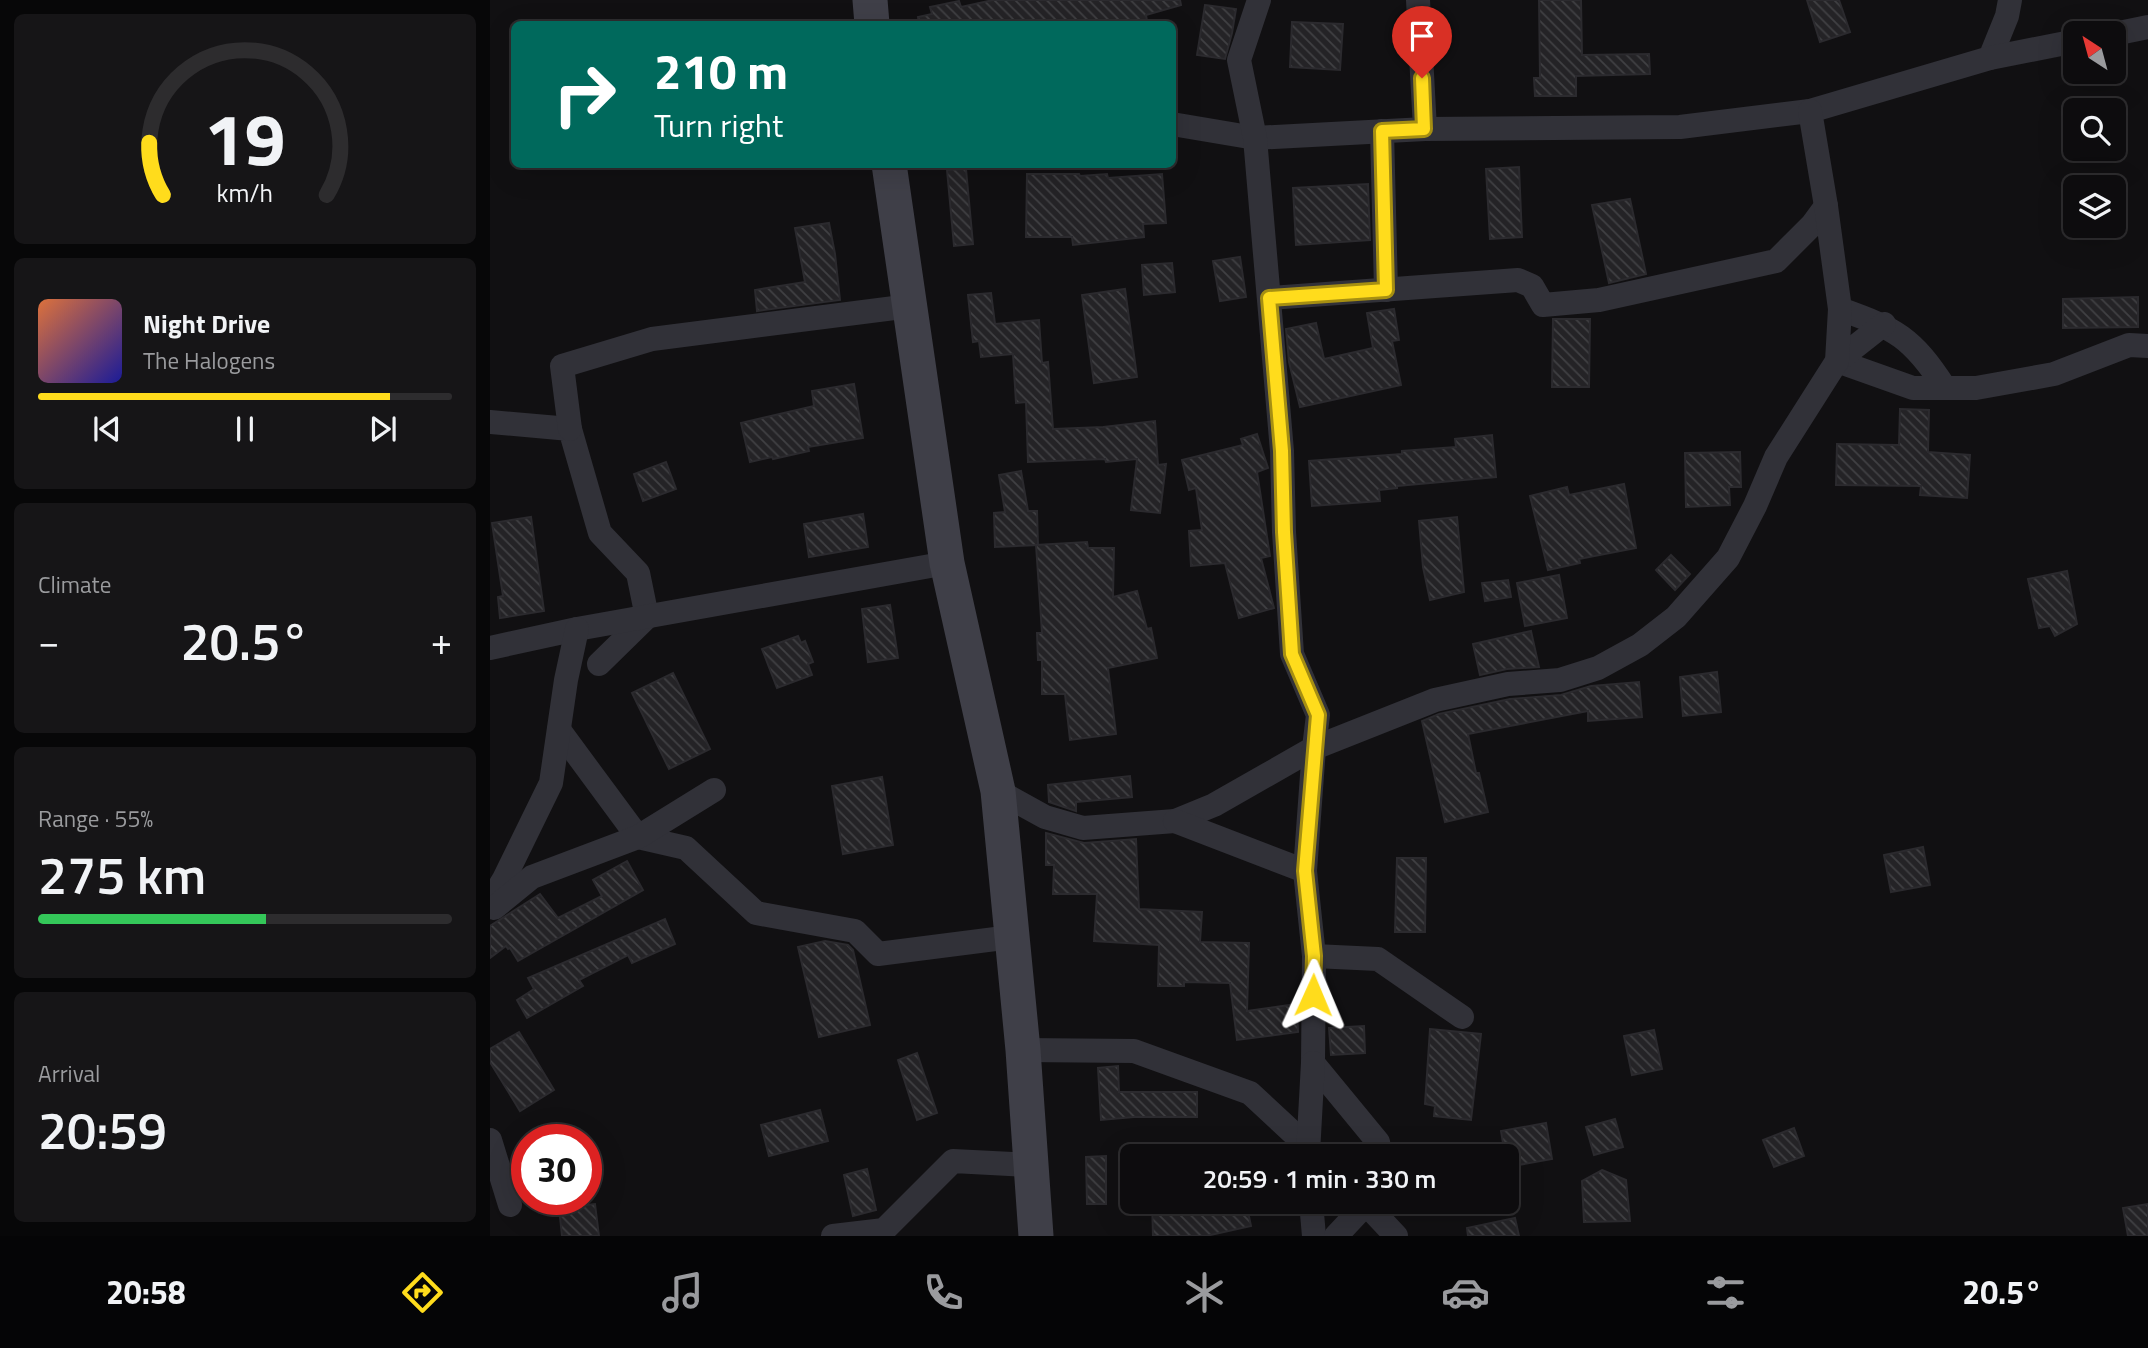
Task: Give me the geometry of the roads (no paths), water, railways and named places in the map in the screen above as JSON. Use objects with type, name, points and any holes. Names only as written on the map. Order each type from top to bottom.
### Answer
[{"type":"main road","points":[[870,0],[872,21]]},
{"type":"main road","points":[[890,168],[947,563],[998,790],[1023,1050],[1036,1236]]},
{"type":"street","points":[[1259,0],[1239,60],[1255,138],[1281,437],[1292,654],[1318,715],[1305,871],[1314,956],[1311,1144]]},
{"type":"street","points":[[1418,0],[1424,129]]},
{"type":"street","points":[[1990,58],[2007,16],[2010,0]]},
{"type":"street","points":[[2126,32],[2148,27]]},
{"type":"street","points":[[1176,125],[1255,138],[1424,129],[1680,127],[1810,111],[1990,58],[2063,44]]},
{"type":"street","points":[[1810,111],[1840,309],[1837,361]]},
{"type":"street","points":[[1382,131],[1386,290]]},
{"type":"street","points":[[1269,298],[1518,280],[1532,286],[1543,305],[1598,300],[1776,261],[1812,225],[1826,206]]},
{"type":"street","points":[[647,617],[638,573],[600,533],[570,429],[562,366],[652,339],[910,306]]},
{"type":"street","points":[[1840,309],[1884,324],[1914,345],[1945,388]]},
{"type":"street","points":[[998,790],[1045,817],[1083,828],[1175,821],[1214,805],[1314,748],[1435,699],[1508,684],[1560,680],[1598,668],[1640,645],[1676,617],[1728,558],[1776,457],[1837,361],[1884,324]]},
{"type":"street","points":[[1837,361],[1913,387],[1976,388],[2053,374],[2129,345],[2148,346]]},
{"type":"street","points":[[490,422],[570,429]]},
{"type":"street","points":[[490,649],[578,629],[947,563]]},
{"type":"street","points":[[599,664],[647,617]]},
{"type":"street","points":[[490,902],[551,783],[566,680],[578,629]]},
{"type":"street","points":[[559,730],[638,837],[686,848],[756,914],[855,931],[878,954],[1012,937]]},
{"type":"street","points":[[490,911],[533,877],[638,837],[714,790]]},
{"type":"street","points":[[1175,821],[1259,851],[1305,871]]},
{"type":"street","points":[[1314,956],[1378,959],[1462,1017]]},
{"type":"street","points":[[1023,1050],[1133,1051],[1250,1093],[1302,1144]]},
{"type":"street","points":[[1313,1063],[1378,1144]]},
{"type":"street","points":[[490,1140],[510,1205]]},
{"type":"street","points":[[833,1236],[884,1230],[953,1161],[1030,1165]]},
{"type":"street","points":[[1312,1214],[1314,1236]]},
{"type":"street","points":[[1336,1236],[1356,1214]]},
{"type":"street","points":[[1376,1214],[1396,1236]]}]
